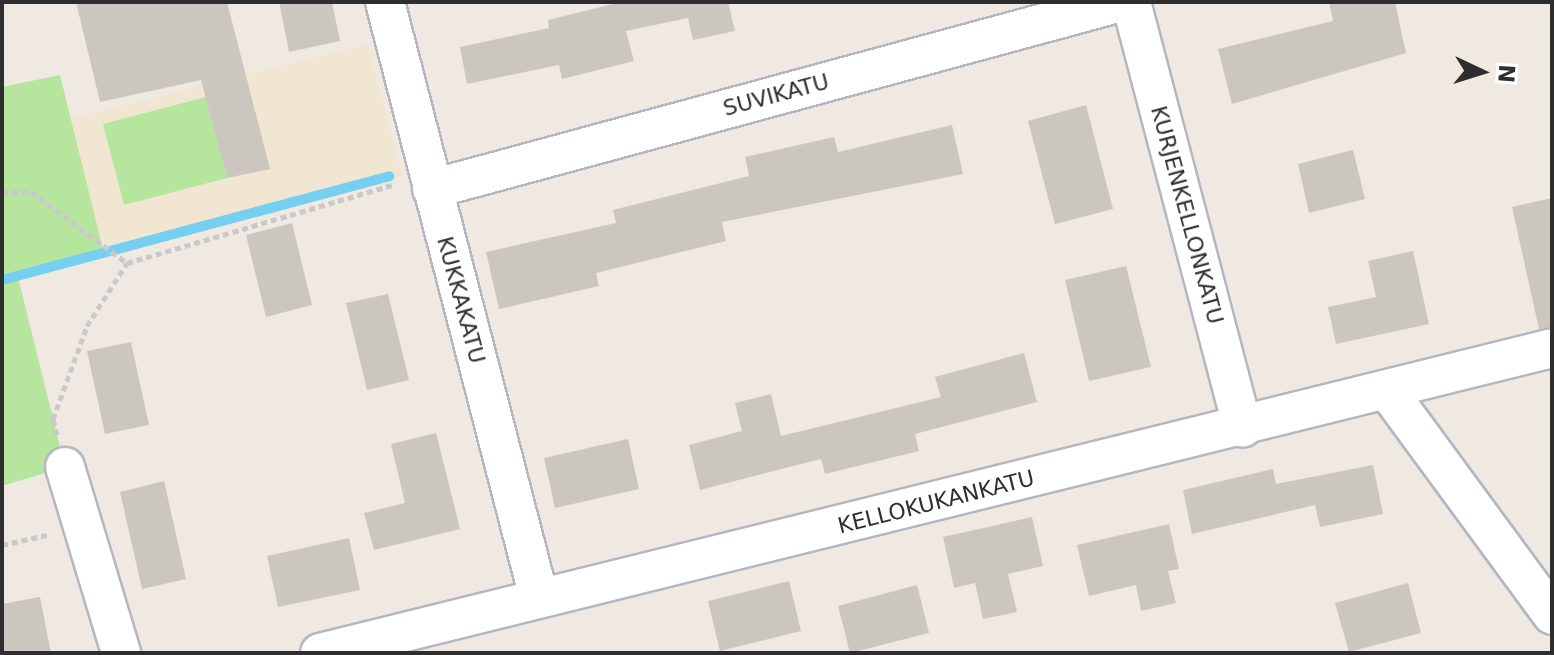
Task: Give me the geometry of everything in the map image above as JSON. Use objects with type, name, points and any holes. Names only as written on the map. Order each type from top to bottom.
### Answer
[{"type":"street","name":"KUKKAKATU","points":[[385,2],[539,598]]},
{"type":"street","name":"SUVIKATU","points":[[430,182],[1121,2]]},
{"type":"street","name":"KURJENKELLONKATU","points":[[1131,2],[1243,428]]},
{"type":"street","name":"KELLOKUKANKATU","points":[[320,653],[1243,428],[1552,348]]},
{"type":"street","points":[[1387,390],[1552,615]]},
{"type":"street","points":[[65,467],[121,653]]},
{"type":"path","points":[[65,467],[53,419],[87,326],[127,263],[430,182]]},
{"type":"path","points":[[2,192],[31,192],[127,263]]},
{"type":"path","points":[[2,545],[83,527]]},
{"type":"shaded area","points":[[368,44],[402,176],[103,249],[71,118]]},
{"type":"green space","points":[[60,75],[103,249],[18,277],[65,467],[2,486],[2,87]]},
{"type":"green space","points":[[206,97],[227,178],[124,205],[103,124]]},
{"type":"building","points":[[76,2],[227,2],[270,169],[227,178],[201,80],[100,102]]},
{"type":"building","points":[[279,2],[332,2],[340,41],[289,52]]},
{"type":"building","points":[[621,2],[728,2],[735,31],[693,40],[688,18],[626,31],[634,61],[562,79],[559,65],[467,84],[460,47],[549,28],[548,20]]},
{"type":"building","points":[[1329,2],[1395,2],[1406,53],[1232,104],[1218,49],[1333,21]]},
{"type":"building","points":[[1086,105],[1113,209],[1055,224],[1028,121]]},
{"type":"building","points":[[952,125],[963,174],[722,222],[726,241],[596,273],[599,286],[499,309],[486,252],[616,223],[613,210],[749,176],[745,157],[834,137],[838,152]]},
{"type":"building","points":[[1353,150],[1365,199],[1309,213],[1298,164]]},
{"type":"building","points":[[1552,198],[1552,327],[1539,329],[1512,207]]},
{"type":"building","points":[[292,223],[312,305],[266,317],[246,235]]},
{"type":"building","points":[[1413,251],[1429,324],[1336,344],[1328,307],[1376,297],[1368,261]]},
{"type":"building","points":[[1126,266],[1151,367],[1089,381],[1065,280]]},
{"type":"building","points":[[388,294],[409,380],[367,390],[346,303]]},
{"type":"building","points":[[131,342],[149,425],[105,434],[87,351]]},
{"type":"building","points":[[1024,353],[1037,402],[915,434],[919,451],[825,474],[821,459],[700,490],[689,445],[742,431],[735,403],[771,394],[781,436],[941,397],[935,377]]},
{"type":"building","points":[[436,433],[460,529],[374,550],[364,513],[405,503],[391,444]]},
{"type":"building","points":[[628,439],[639,489],[555,508],[544,458]]},
{"type":"building","points":[[1373,465],[1383,514],[1320,527],[1315,505],[1192,534],[1183,490],[1273,469],[1276,484]]},
{"type":"building","points":[[164,481],[186,579],[142,589],[120,492]]},
{"type":"building","points":[[1032,517],[1043,566],[1008,574],[1017,612],[983,619],[975,583],[954,588],[943,537]]},
{"type":"building","points":[[1169,524],[1179,569],[1168,571],[1176,603],[1141,611],[1136,585],[1089,596],[1077,545]]},
{"type":"building","points":[[349,538],[360,590],[278,607],[267,556]]},
{"type":"building","points":[[789,581],[801,631],[720,651],[708,601]]},
{"type":"building","points":[[1408,583],[1421,633],[1349,652],[1335,603]]},
{"type":"building","points":[[917,585],[929,633],[850,653],[838,606]]},
{"type":"building","points":[[40,597],[51,653],[2,653],[2,604]]},
{"type":"waterway","points":[[2,280],[389,176]]}]
